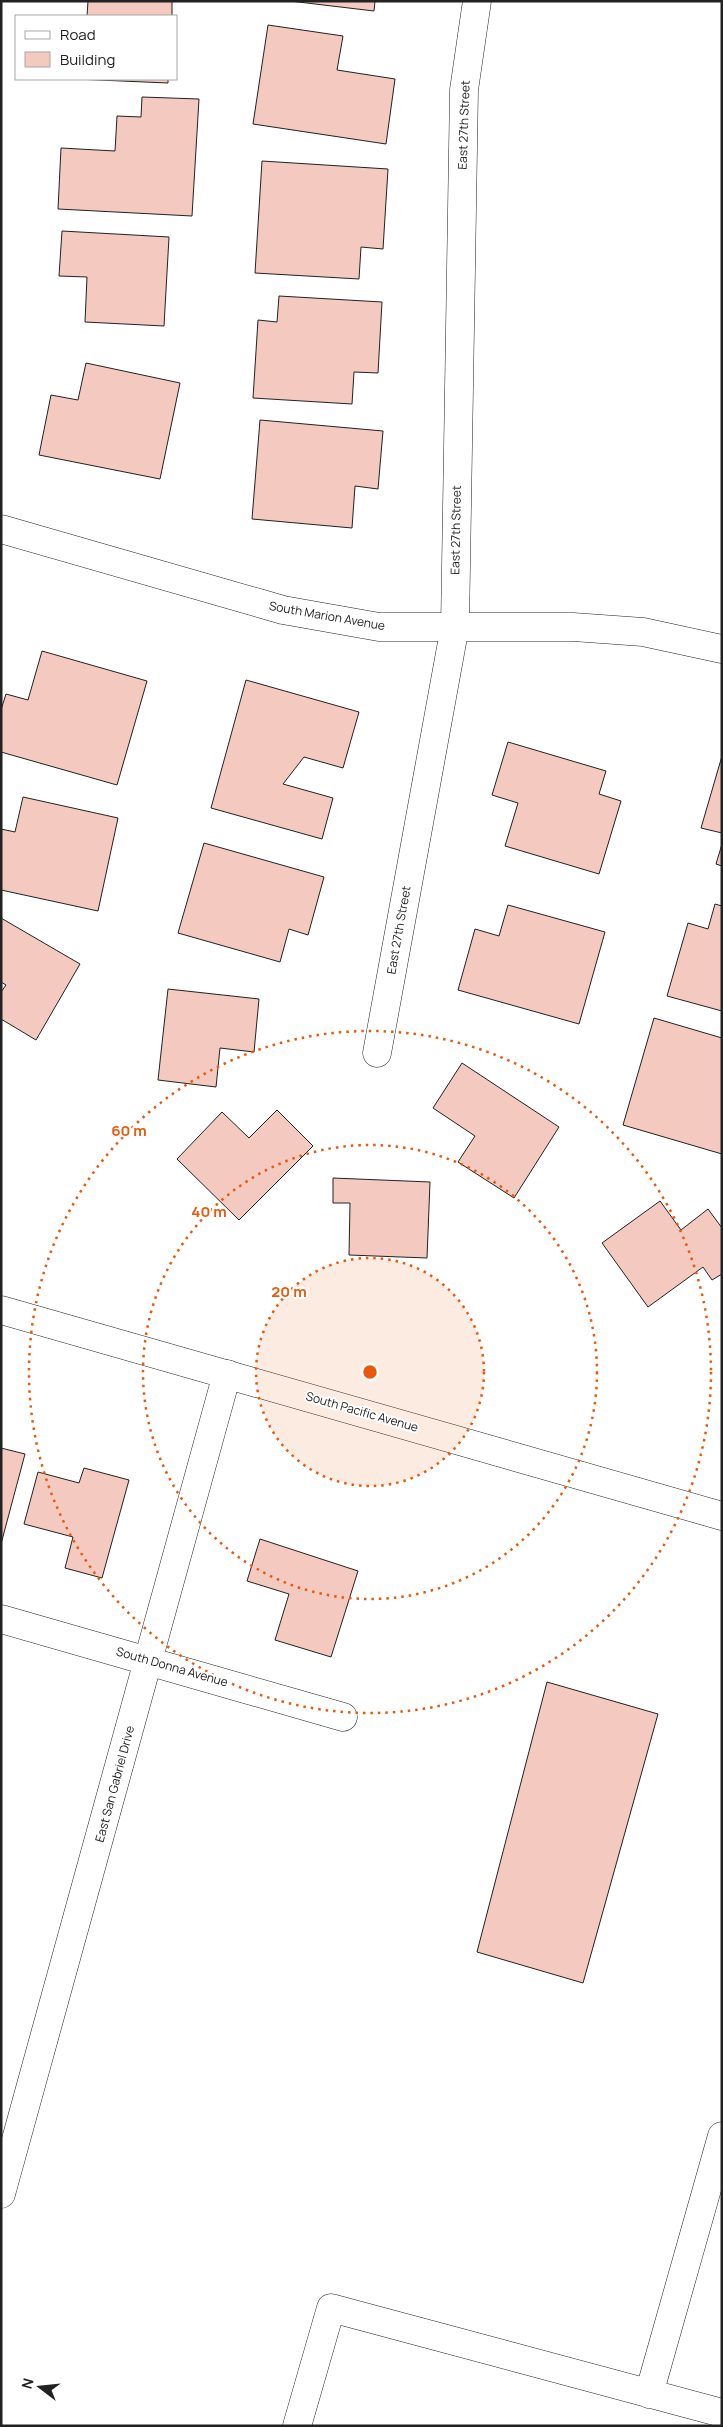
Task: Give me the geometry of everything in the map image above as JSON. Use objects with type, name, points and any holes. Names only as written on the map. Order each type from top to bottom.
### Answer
[{"type":"street","name":"East 27th Street","points":[[377,1053],[455,626],[464,90],[477,1]]},
{"type":"street","name":"South Marion Avenue","points":[[1,529],[283,610],[379,628],[455,626],[573,627],[643,632],[722,649]]},
{"type":"street","name":"South Pacific Avenue","points":[[1,1310],[722,1516]]},
{"type":"street","name":"East San Gabriel Drive","points":[[1,2194],[227,1374]]},
{"type":"street","name":"South Donna Avenue","points":[[1,1618],[343,1716]]},
{"type":"street","points":[[649,2394],[722,2136]]},
{"type":"street","points":[[297,2426],[331,2308],[722,2413]]},
{"type":"building","points":[[88,1],[172,1],[172,15],[87,15]]},
{"type":"building","points":[[290,1],[375,1],[374,11]]},
{"type":"building","points":[[268,25],[343,36],[337,70],[395,79],[386,144],[253,124]]},
{"type":"building","points":[[98,80],[168,80],[168,83]]},
{"type":"building","points":[[142,97],[199,99],[192,216],[58,209],[61,148],[115,151],[117,116],[141,117]]},
{"type":"building","points":[[262,161],[388,169],[383,249],[361,247],[359,279],[255,273]]},
{"type":"building","points":[[62,231],[169,237],[164,326],[85,322],[87,277],[59,276]]},
{"type":"building","points":[[279,296],[382,302],[378,373],[354,372],[352,404],[253,398],[258,320],[277,322]]},
{"type":"building","points":[[86,363],[180,383],[160,479],[39,455],[51,395],[78,400]]},
{"type":"building","points":[[260,420],[383,431],[378,489],[355,486],[352,528],[252,519]]},
{"type":"building","points":[[42,651],[147,681],[117,785],[1,752],[1,710],[6,694],[28,700]]},
{"type":"building","points":[[246,680],[359,712],[343,768],[304,757],[283,784],[333,798],[322,839],[211,808]]},
{"type":"building","points":[[508,742],[606,771],[599,794],[621,801],[599,874],[505,846],[518,803],[492,795]]},
{"type":"building","points":[[722,756],[722,833],[701,828]]},
{"type":"building","points":[[23,797],[118,818],[98,911],[1,890],[1,829],[15,832]]},
{"type":"building","points":[[204,843],[324,877],[308,935],[289,929],[280,962],[178,933]]},
{"type":"building","points":[[722,844],[722,866],[716,864]]},
{"type":"building","points":[[715,904],[722,906],[722,1011],[667,996],[688,923],[708,929]]},
{"type":"building","points":[[508,905],[605,932],[579,1024],[458,990],[475,929],[499,936]]},
{"type":"building","points":[[1,918],[80,964],[36,1040],[1,1019],[1,992],[6,985],[1,982]]},
{"type":"building","points":[[168,989],[259,999],[254,1052],[220,1048],[216,1087],[158,1080]]},
{"type":"building","points":[[654,1018],[722,1038],[722,1154],[623,1125]]},
{"type":"building","points":[[462,1063],[559,1127],[514,1198],[458,1162],[475,1136],[433,1108]]},
{"type":"building","points":[[277,1110],[313,1146],[239,1220],[177,1159],[222,1112],[249,1138]]},
{"type":"building","points":[[333,1178],[430,1182],[427,1258],[349,1255],[350,1203],[333,1203]]},
{"type":"building","points":[[660,1201],[681,1230],[708,1209],[722,1228],[722,1274],[712,1280],[703,1267],[648,1307],[602,1243]]},
{"type":"building","points":[[1,1448],[25,1454],[1,1544]]},
{"type":"building","points":[[84,1468],[129,1480],[102,1578],[65,1568],[73,1537],[24,1524],[38,1472],[79,1483]]},
{"type":"building","points":[[260,1539],[358,1571],[331,1657],[275,1640],[289,1594],[247,1581]]},
{"type":"building","points":[[547,1682],[658,1714],[583,1983],[477,1952]]}]
